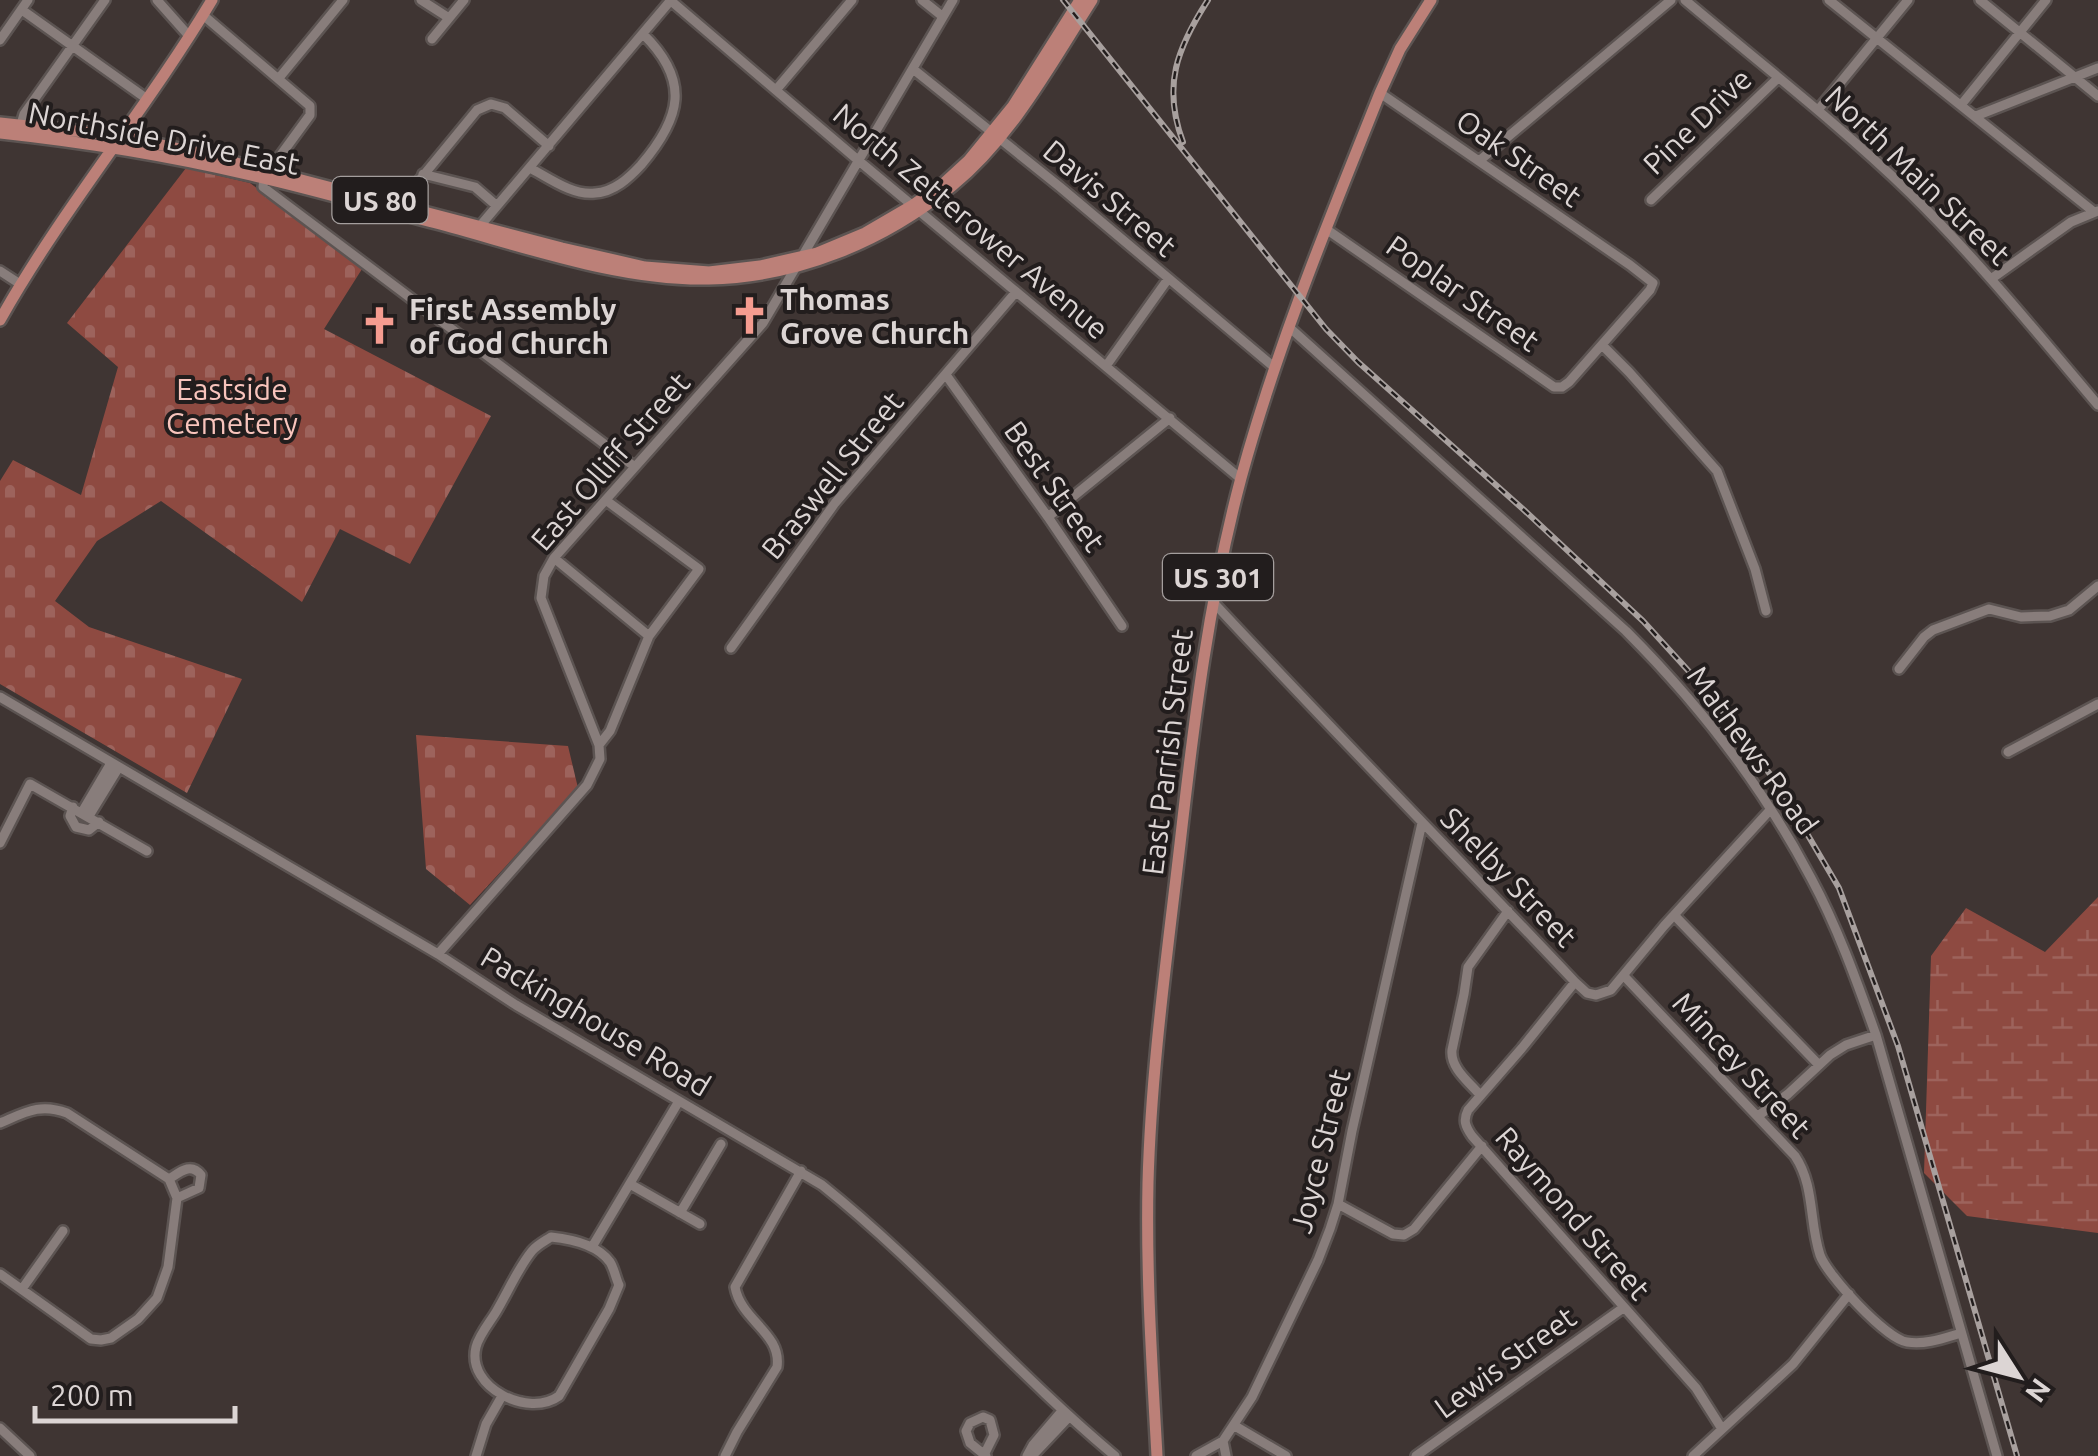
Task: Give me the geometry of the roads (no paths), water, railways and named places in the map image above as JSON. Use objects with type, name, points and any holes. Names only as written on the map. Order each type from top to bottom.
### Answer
[{"type":"main road","points":[[0,320],[59,222],[212,0]]},
{"type":"main road","name":"Northside Drive East","points":[[996,135],[1080,0]]},
{"type":"main road","name":"Northside Drive East","points":[[0,133],[19,130],[121,136],[198,152],[266,175],[586,264],[653,276],[751,276],[799,262],[916,208],[1025,103],[1092,0]]},
{"type":"main road","name":"East Parrish Street","points":[[1157,1456],[1148,1190],[1156,1064],[1212,602],[1241,479],[1274,367],[1380,93],[1400,50],[1431,0]]},
{"type":"main road","name":"Northside Drive East","points":[[0,122],[19,130],[266,175]]},
{"type":"main road","name":"Northside Drive East","points":[[396,209],[645,267],[708,272],[799,262]]},
{"type":"street","points":[[0,40],[28,0]]},
{"type":"street","points":[[19,130],[24,114],[104,0]]},
{"type":"street","points":[[157,0],[189,36]]},
{"type":"street","points":[[279,78],[343,0]]},
{"type":"street","points":[[420,0],[449,18]]},
{"type":"street","points":[[432,39],[464,0]]},
{"type":"street","points":[[480,226],[670,0]]},
{"type":"street","name":"North Zetterower Avenue","points":[[670,0],[1241,479]]},
{"type":"street","points":[[776,90],[852,0]]},
{"type":"street","points":[[922,0],[942,16]]},
{"type":"street","name":"East Olliff Street","points":[[598,745],[541,598],[544,576],[554,558],[763,323],[953,0]]},
{"type":"street","points":[[1479,160],[1672,0]]},
{"type":"street","name":"North Main Street","points":[[1685,0],[1818,110],[1911,194],[1991,279],[2098,404]]},
{"type":"street","points":[[1829,0],[2096,211],[2057,231],[1991,279]]},
{"type":"street","points":[[1818,110],[1908,0]]},
{"type":"street","points":[[1980,0],[2098,96]]},
{"type":"street","points":[[1961,105],[2046,0]]},
{"type":"street","points":[[22,10],[147,99]]},
{"type":"street","points":[[203,15],[310,106],[310,114],[266,175],[263,187],[635,467]]},
{"type":"street","points":[[530,168],[582,193],[598,194],[623,183],[654,149],[673,117],[675,101],[665,60],[643,34]]},
{"type":"street","points":[[1976,116],[2098,68]]},
{"type":"street","name":"Davis Street","points":[[913,69],[1274,367]]},
{"type":"street","name":"Pine Drive","points":[[1651,200],[1778,78]]},
{"type":"street","name":"Oak Street","points":[[1380,93],[1653,283],[1602,345]]},
{"type":"street","points":[[396,209],[476,110],[491,104],[505,108],[548,146]]},
{"type":"street","points":[[423,174],[474,187],[497,206]]},
{"type":"street","name":"Poplar Street","points":[[1326,229],[1554,387],[1562,387],[1573,378],[1602,345]]},
{"type":"street","points":[[0,272],[20,284]]},
{"type":"street","points":[[1106,366],[1168,280]]},
{"type":"street","name":"Braswell Street","points":[[731,648],[835,503],[1016,292]]},
{"type":"street","name":"Mathews Road","points":[[1289,327],[1648,653],[1708,722],[1772,809],[1819,894],[1876,1035],[1997,1456]]},
{"type":"street","points":[[1602,345],[1717,471],[1756,570],[1766,611]]},
{"type":"street","name":"Best Street","points":[[946,375],[1122,626]]},
{"type":"street","points":[[1048,517],[1170,418]]},
{"type":"street","points":[[438,954],[587,785],[600,759],[598,745],[610,731],[650,636],[699,569],[606,501]]},
{"type":"street","points":[[554,558],[650,636]]},
{"type":"street","points":[[1900,669],[1934,630],[1990,609],[2021,617],[2050,616],[2068,610],[2098,586]]},
{"type":"street","name":"Shelby Street","points":[[1212,602],[1575,982],[1596,995],[1611,990],[1624,976]]},
{"type":"street","name":"Packinghouse Road","points":[[0,697],[800,1171],[858,1214],[1065,1414],[1116,1456]]},
{"type":"street","points":[[2008,752],[2098,704]]},
{"type":"street","points":[[99,822],[89,830],[80,830],[71,820],[115,765]]},
{"type":"street","points":[[0,843],[30,784],[146,850]]},
{"type":"street","points":[[1624,976],[1674,915],[1772,809]]},
{"type":"street","name":"Joyce Street","points":[[1196,1456],[1222,1441],[1252,1397],[1318,1260],[1338,1204],[1422,823]]},
{"type":"street","name":"Raymond Street","points":[[1508,911],[1468,967],[1452,1050],[1456,1068],[1480,1095],[1464,1120],[1468,1130],[1696,1388],[1722,1429]]},
{"type":"street","points":[[1674,915],[1819,1065]]},
{"type":"street","name":"Mincey Street","points":[[1624,976],[1802,1166],[1820,1256],[1849,1294],[1882,1328],[1901,1341],[1928,1342],[1961,1333]]},
{"type":"street","points":[[1480,1095],[1575,982]]},
{"type":"street","points":[[1758,1116],[1846,1045],[1876,1035]]},
{"type":"street","points":[[592,1247],[678,1101]]},
{"type":"street","points":[[0,1123],[51,1107],[67,1113],[170,1179],[177,1198],[168,1267],[157,1298],[138,1319],[111,1338],[91,1338],[0,1274]]},
{"type":"street","points":[[680,1213],[720,1144]]},
{"type":"street","points":[[1338,1204],[1404,1236],[1482,1146]]},
{"type":"street","points":[[170,1179],[188,1168],[201,1175],[195,1192],[177,1198]]},
{"type":"street","points":[[725,1456],[777,1367],[778,1356],[776,1345],[745,1312],[735,1287],[800,1171]]},
{"type":"street","points":[[630,1184],[700,1224]]},
{"type":"street","points":[[22,1290],[63,1231]]},
{"type":"street","points":[[552,1236],[592,1247],[610,1262],[618,1285],[609,1310],[558,1396],[533,1405],[502,1396],[476,1367],[476,1347],[534,1248],[552,1236]]},
{"type":"street","points":[[1693,1456],[1793,1364],[1849,1294]]},
{"type":"street","name":"Lewis Street","points":[[1416,1456],[1623,1308]]},
{"type":"street","points":[[476,1456],[486,1424],[502,1396]]},
{"type":"street","points":[[1030,1456],[1065,1414]]},
{"type":"street","points":[[1235,1426],[1286,1456]]},
{"type":"street","points":[[0,1428],[30,1456]]},
{"type":"street","points":[[1222,1441],[1226,1456]]},
{"type":"railway","points":[[1063,0],[1326,329],[1643,621],[1705,689],[1779,786],[1839,888],[1898,1046],[2017,1456]]},
{"type":"railway","points":[[1183,142],[1174,103],[1176,68],[1188,35],[1208,0]]},
{"type":"place","name":"Thomas Grove Church","points":[[750,316]]},
{"type":"place","name":"First Assembly of God Church","points":[[379,326]]},
{"type":"park label","name":"Eastside Cemetery","points":[[232,406]]}]
